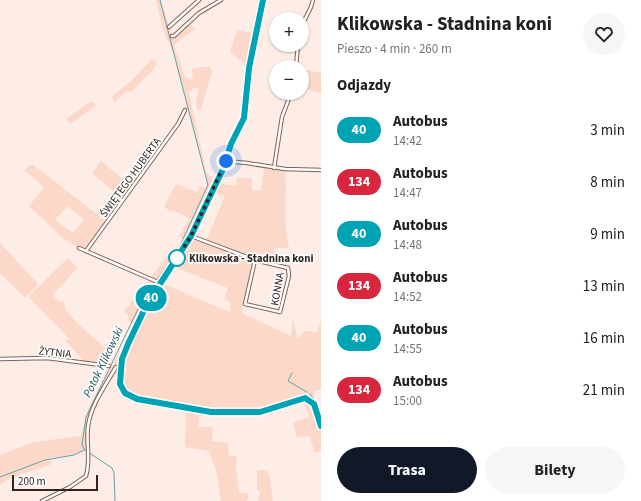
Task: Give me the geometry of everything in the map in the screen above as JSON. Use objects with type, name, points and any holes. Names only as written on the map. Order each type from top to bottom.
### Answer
[{"type":"street","points":[[169,27],[199,0]]},
{"type":"street","points":[[172,36],[174,36],[199,12],[221,0]]},
{"type":"street","points":[[263,0],[249,68],[244,118],[231,144],[226,161],[191,236],[182,252],[157,282],[128,344],[121,368],[120,379],[122,390],[129,397],[211,412],[247,413],[266,411],[305,398],[314,404],[321,426]]},
{"type":"street","points":[[308,12],[313,0]]},
{"type":"street","points":[[274,168],[282,117],[288,100]]},
{"type":"street","name":"ŚWIĘTEGO HUBERTA","points":[[86,251],[178,124],[185,110]]},
{"type":"street","points":[[226,161],[274,168],[321,170]]},
{"type":"street","name":"KONNA","points":[[191,236],[255,260],[288,268],[289,276],[280,312],[245,304],[255,260]]},
{"type":"street","points":[[79,248],[157,282]]},
{"type":"street","name":"ŻYTNIA","points":[[0,359],[47,358],[109,366]]},
{"type":"street","points":[[42,501],[70,487],[86,476],[89,450],[87,436],[90,415],[116,367],[121,368]]},
{"type":"shaded area","points":[[156,0],[161,0],[172,36],[174,36],[188,23],[195,29],[174,45],[185,77],[192,80],[193,76],[191,69],[210,66],[212,72],[200,112],[197,109],[196,102],[199,89],[195,87],[189,92],[206,172],[216,183],[236,186],[237,178],[252,178],[252,190],[261,190],[264,166],[285,169],[285,219],[289,248],[274,248],[275,254],[268,263],[255,260],[247,296],[244,298],[242,313],[291,336],[293,317],[297,339],[305,331],[317,332],[321,321],[321,389],[315,391],[312,401],[321,426],[321,451],[315,453],[309,436],[297,438],[293,423],[309,417],[303,398],[300,397],[263,409],[234,412],[129,397],[120,384],[121,368],[116,367],[92,411],[88,427],[88,450],[74,455],[50,458],[52,464],[10,478],[0,485],[0,455],[34,442],[81,436],[89,407],[135,325],[127,320],[129,316],[124,311],[173,249],[177,251],[183,239],[179,237],[189,218],[172,210],[170,212],[164,206],[176,184],[197,192],[200,186],[206,188],[208,185],[173,52],[163,30]],"holes":[[[211,191],[225,196],[206,241],[191,236]],[[172,266],[228,288],[224,299],[230,302],[230,312],[161,283]]]},
{"type":"shaded area","points":[[237,30],[257,34],[250,65],[247,66],[230,52]]},
{"type":"shaded area","points":[[152,59],[157,62],[154,69],[131,92],[126,92],[114,103],[112,97],[132,80]]},
{"type":"shaded area","points":[[309,70],[321,73],[321,93],[309,90]]},
{"type":"shaded area","points":[[91,101],[97,105],[70,124],[66,119]]},
{"type":"shaded area","points":[[101,161],[132,187],[124,199],[92,174]]},
{"type":"shaded area","points":[[32,164],[107,222],[86,251],[65,240],[29,206],[44,187],[24,170]],"holes":[[[67,206],[84,219],[73,233],[55,220]]]},
{"type":"shaded area","points":[[0,243],[38,284],[25,298],[0,273]]},
{"type":"shaded area","points":[[68,258],[77,268],[53,295],[59,302],[63,301],[66,310],[77,323],[107,350],[107,355],[99,361],[85,362],[65,340],[70,339],[28,297]]},
{"type":"shaded area","points":[[186,408],[200,410],[198,427],[213,427],[212,441],[228,443],[229,456],[237,456],[236,469],[239,493],[247,493],[249,498],[246,501],[221,501],[216,470],[209,451],[185,447]]},
{"type":"shaded area","points":[[257,470],[267,470],[270,479],[273,501],[258,501],[260,491],[257,490]]},
{"type":"waterway","name":"Potok Klikowski","points":[[157,280],[179,248],[208,185],[160,0]]},
{"type":"waterway","name":"Potok Klikowski","points":[[115,501],[114,473],[112,468],[85,450],[82,445],[86,417],[141,303],[155,283]]},
{"type":"waterway","points":[[292,373],[288,381],[307,392]]},
{"type":"waterway","points":[[310,394],[314,399],[321,420]]},
{"type":"waterway","points":[[0,477],[45,460],[74,455],[84,450]]},
{"type":"bus line","name":"40","points":[[263,0],[249,68],[244,118],[231,144],[223,169],[206,201],[191,236],[147,304],[128,344],[122,359],[120,384],[122,390],[129,397],[211,412],[260,412],[305,398],[314,404],[321,426]]},
{"type":"place","name":"Klikowska - Stadnina koni","points":[[177,258]]},
{"type":"route","points":[[177,258],[176,259],[182,252],[191,236],[226,161]]}]
